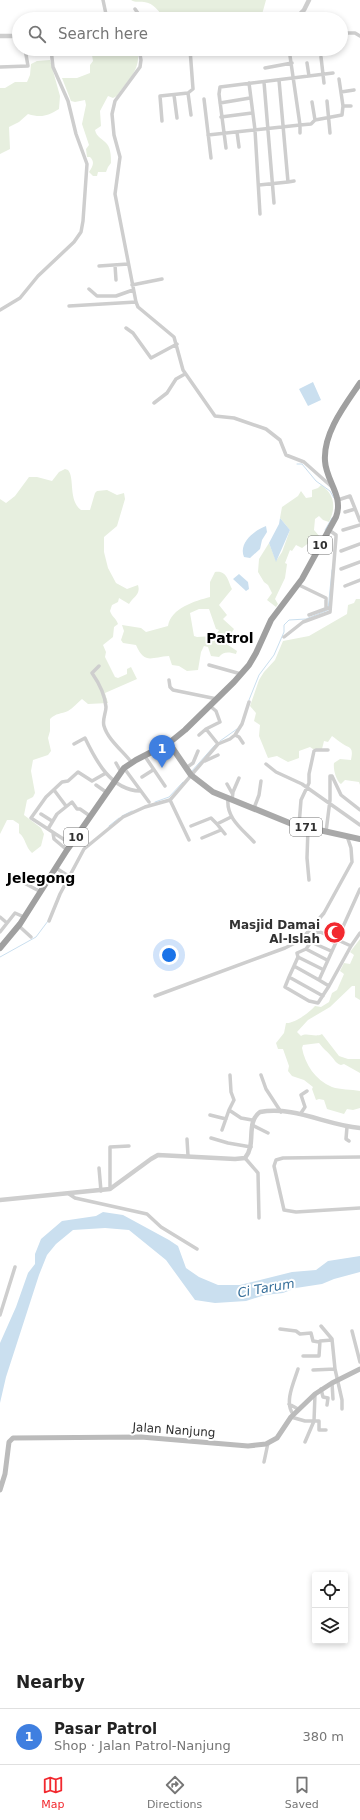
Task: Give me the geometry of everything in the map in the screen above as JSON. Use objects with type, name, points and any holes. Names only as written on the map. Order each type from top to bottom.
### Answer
[{"type":"highway","name":"10","points":[[0,948],[19,926],[70,843],[123,770],[132,762],[169,743],[197,720],[241,674],[254,656],[271,620],[298,585],[337,514],[338,500],[325,460],[327,445],[335,420],[360,383]]},
{"type":"main road","name":"171","points":[[169,743],[189,773],[206,788],[231,797],[280,820],[308,828],[360,839]]},
{"type":"main road","points":[[268,1443],[277,1438],[292,1415],[321,1389],[360,1369]]},
{"type":"main road","name":"Jalan Nanjung","points":[[0,1490],[5,1474],[9,1442],[16,1437],[141,1437],[248,1446],[268,1443]]},
{"type":"street","points":[[103,0],[106,12]]},
{"type":"street","points":[[302,12],[309,0]]},
{"type":"street","points":[[348,33],[355,33],[360,36]]},
{"type":"street","points":[[0,36],[12,36]]},
{"type":"street","points":[[0,67],[28,66],[27,56]]},
{"type":"street","points":[[0,310],[20,298],[38,276],[70,246],[81,232],[87,164],[76,134],[68,101],[53,67],[52,56]]},
{"type":"street","points":[[140,56],[140,67],[115,101],[113,108],[113,125],[120,157],[115,194],[128,264],[138,307],[173,336],[177,344],[179,359],[185,374],[216,417],[234,418],[266,429],[278,438],[286,455],[304,462],[321,479],[335,489]]},
{"type":"street","points":[[162,121],[160,96],[188,93],[193,90],[191,56]]},
{"type":"street","points":[[290,56],[300,133]]},
{"type":"street","points":[[321,57],[324,83]]},
{"type":"street","points":[[265,68],[292,63]]},
{"type":"street","points":[[307,63],[309,76]]},
{"type":"street","points":[[226,148],[218,89],[220,87],[333,73]]},
{"type":"street","points":[[208,135],[311,124],[315,120],[342,115],[343,106],[340,79]]},
{"type":"street","points":[[279,80],[288,182]]},
{"type":"street","points":[[264,82],[274,203]]},
{"type":"street","points":[[249,84],[255,130],[260,214]]},
{"type":"street","points":[[341,92],[354,90]]},
{"type":"street","points":[[188,93],[191,115]]},
{"type":"street","points":[[174,95],[177,118]]},
{"type":"street","points":[[220,103],[250,98]]},
{"type":"street","points":[[204,99],[211,158]]},
{"type":"street","points":[[327,101],[330,133]]},
{"type":"street","points":[[312,102],[315,120]]},
{"type":"street","points":[[343,106],[351,106]]},
{"type":"street","points":[[221,117],[252,113]]},
{"type":"street","points":[[237,132],[238,147]]},
{"type":"street","points":[[259,185],[294,181]]},
{"type":"street","points":[[99,266],[128,264]]},
{"type":"street","points":[[115,265],[116,280]]},
{"type":"street","points":[[89,288],[97,296],[113,296],[133,287],[162,279]]},
{"type":"street","points":[[69,306],[136,302]]},
{"type":"street","points":[[126,328],[150,358],[177,344]]},
{"type":"street","points":[[154,403],[167,393],[176,379],[185,374]]},
{"type":"street","points":[[338,500],[350,496],[360,522]]},
{"type":"street","points":[[345,512],[355,508]]},
{"type":"street","points":[[343,530],[360,525]]},
{"type":"street","points":[[329,530],[336,535],[329,610]]},
{"type":"street","points":[[341,551],[360,544]]},
{"type":"street","points":[[341,569],[360,562]]},
{"type":"street","points":[[345,586],[360,580]]},
{"type":"street","points":[[298,585],[326,598],[329,610]]},
{"type":"street","points":[[309,615],[329,610]]},
{"type":"street","points":[[284,637],[304,622],[329,610]]},
{"type":"street","points":[[209,665],[241,674]]},
{"type":"street","points":[[99,666],[92,672],[99,683],[106,707],[103,724],[109,736],[132,762]]},
{"type":"street","points":[[169,680],[170,687],[173,690],[217,699]]},
{"type":"street","points":[[202,763],[218,744],[235,735],[242,724],[250,702]]},
{"type":"street","points":[[199,735],[206,729],[220,722],[216,711],[210,706]]},
{"type":"street","points":[[206,729],[218,744]]},
{"type":"street","points":[[235,735],[239,737],[243,743]]},
{"type":"street","points":[[74,744],[85,738],[106,774],[114,781],[131,790],[140,791]]},
{"type":"street","points":[[299,825],[301,800],[309,781],[314,751],[328,750]]},
{"type":"street","points":[[49,922],[84,849],[118,820],[138,810],[170,800],[189,773],[198,751]]},
{"type":"street","points":[[144,755],[165,786]]},
{"type":"street","points":[[189,773],[202,763],[218,755]]},
{"type":"street","points":[[116,763],[149,802]]},
{"type":"street","points":[[266,764],[276,772],[316,792],[329,804],[339,808],[360,825]]},
{"type":"street","points":[[142,777],[153,770]]},
{"type":"street","points":[[70,843],[31,818],[36,810],[62,782],[68,781],[78,772],[92,781],[106,774]]},
{"type":"street","points":[[326,832],[329,804],[328,777],[331,776],[341,795],[360,810]]},
{"type":"street","points":[[239,778],[231,797],[228,811],[231,817],[254,842]]},
{"type":"street","points":[[254,809],[259,795],[261,781]]},
{"type":"street","points":[[227,784],[231,797]]},
{"type":"street","points":[[96,785],[106,792]]},
{"type":"street","points":[[54,790],[66,806]]},
{"type":"street","points":[[170,800],[189,840]]},
{"type":"street","points":[[48,829],[57,814],[72,802],[77,809],[80,809],[90,816]]},
{"type":"street","points":[[41,814],[52,821]]},
{"type":"street","points":[[217,824],[231,817]]},
{"type":"street","points":[[191,826],[211,818],[225,834]]},
{"type":"street","points":[[308,828],[307,858],[309,880]]},
{"type":"street","points":[[202,838],[221,830]]},
{"type":"street","points":[[53,833],[53,836],[57,842],[67,850]]},
{"type":"street","points":[[155,996],[285,948],[302,940],[324,913],[352,862],[351,848],[346,835]]},
{"type":"street","points":[[57,842],[63,844],[70,843]]},
{"type":"street","points":[[56,868],[70,877]]},
{"type":"street","points":[[26,884],[41,892]]},
{"type":"street","points":[[319,980],[322,969],[343,928],[360,889]]},
{"type":"street","points":[[356,899],[360,901]]},
{"type":"street","points":[[0,932],[16,913],[25,917]]},
{"type":"street","points":[[0,919],[7,923]]},
{"type":"street","points":[[19,926],[32,937]]},
{"type":"street","points":[[351,946],[318,931],[306,949],[297,953],[298,957],[285,987],[309,1001],[318,1003],[360,933]]},
{"type":"street","points":[[0,939],[7,941]]},
{"type":"street","points":[[311,942],[331,951]]},
{"type":"street","points":[[306,949],[327,960]]},
{"type":"street","points":[[298,957],[322,969]]},
{"type":"street","points":[[294,966],[329,986]]},
{"type":"street","points":[[289,976],[323,996]]},
{"type":"street","points":[[222,1130],[234,1100],[231,1092],[230,1075]]},
{"type":"street","points":[[261,1075],[266,1089],[281,1112]]},
{"type":"street","points":[[301,1113],[305,1107],[301,1095],[307,1091]]},
{"type":"street","points":[[229,1110],[268,1133]]},
{"type":"street","points":[[245,1158],[251,1147],[252,1123],[260,1112],[301,1113],[347,1127],[360,1128]]},
{"type":"street","points":[[210,1115],[226,1119]]},
{"type":"street","points":[[347,1127],[346,1139],[349,1141]]},
{"type":"street","points":[[211,1138],[251,1147]]},
{"type":"street","points":[[187,1139],[188,1156]]},
{"type":"street","points":[[110,1189],[110,1147],[129,1146]]},
{"type":"street","points":[[0,1200],[110,1189],[156,1156],[188,1156],[235,1160],[245,1158]]},
{"type":"street","points":[[360,1157],[283,1158],[276,1160],[274,1166],[284,1210],[296,1212],[360,1208]]},
{"type":"street","points":[[245,1158],[258,1173],[259,1218]]},
{"type":"street","points":[[99,1168],[101,1191]]},
{"type":"street","points":[[69,1194],[76,1198],[147,1214],[161,1226],[197,1249]]},
{"type":"street","points":[[0,1315],[16,1267]]},
{"type":"street","points":[[321,1326],[332,1340],[335,1369],[333,1399]]},
{"type":"street","points":[[280,1329],[296,1331],[300,1334],[311,1333],[313,1341],[319,1342],[332,1340]]},
{"type":"street","points":[[352,1331],[360,1362]]},
{"type":"street","points":[[303,1356],[319,1356],[319,1342]]},
{"type":"street","points":[[298,1369],[290,1404],[292,1415],[305,1421],[319,1422],[319,1430],[326,1430]]},
{"type":"street","points":[[313,1370],[335,1369]]},
{"type":"street","points":[[334,1381],[342,1400],[342,1409]]},
{"type":"street","points":[[321,1389],[323,1396],[328,1398],[327,1405]]},
{"type":"street","points":[[305,1442],[314,1421],[315,1394]]},
{"type":"street","points":[[290,1404],[298,1409]]},
{"type":"street","points":[[264,1462],[268,1443]]},
{"type":"green space","points":[[131,0],[266,0],[263,12],[159,12],[151,4]]},
{"type":"green space","points":[[92,56],[138,56],[138,63],[133,74],[117,96],[113,98],[108,96],[100,111],[101,126],[95,130],[98,136],[108,146],[111,163],[106,172],[98,172],[97,176],[93,176],[89,172],[93,162],[90,157],[87,157],[86,149],[89,145],[82,124],[86,105],[85,100],[75,102],[71,101],[62,78],[77,78],[90,73],[90,65],[93,61]]},
{"type":"green space","points":[[50,60],[60,96],[59,109],[44,116],[28,114],[19,122],[9,127],[10,149],[0,154],[0,88],[5,88],[15,82],[27,82],[30,75],[31,64],[37,61]]},
{"type":"green space","points":[[65,469],[68,470],[70,474],[74,501],[81,510],[90,510],[97,491],[107,490],[117,495],[124,493],[125,499],[117,526],[104,537],[104,552],[108,568],[116,583],[127,589],[138,585],[139,588],[136,596],[129,604],[119,598],[118,602],[112,605],[110,611],[118,624],[114,627],[113,637],[103,645],[106,652],[105,657],[115,677],[118,678],[127,674],[127,669],[131,667],[137,679],[105,693],[108,703],[88,704],[82,699],[68,711],[56,715],[50,719],[50,731],[48,738],[51,751],[48,755],[33,760],[31,771],[35,793],[33,797],[27,800],[24,815],[41,828],[44,834],[41,846],[32,853],[19,833],[19,824],[13,820],[7,820],[0,834],[0,499],[6,503],[15,496],[29,477],[37,477],[52,481],[59,472]]},
{"type":"green space","points":[[321,485],[332,497],[333,512],[329,522],[323,520],[319,516],[315,519],[314,530],[321,538],[316,545],[310,542],[302,548],[296,545],[292,551],[290,550],[285,563],[287,564],[285,578],[275,599],[278,604],[276,607],[267,600],[272,593],[258,572],[259,559],[269,543],[276,561],[282,552],[290,530],[280,518],[282,507],[298,496],[301,491],[306,498],[312,497],[312,490]]},
{"type":"green space","points":[[215,572],[219,572],[225,574],[232,589],[219,605],[227,615],[223,619],[234,629],[225,643],[237,651],[236,654],[227,652],[219,657],[211,656],[208,647],[204,646],[201,652],[198,670],[187,671],[179,666],[172,665],[169,656],[146,658],[142,655],[136,645],[123,643],[121,640],[124,631],[122,625],[141,628],[146,632],[168,626],[174,614],[184,606],[210,597],[210,582]],"holes":[[[199,609],[209,609],[216,629],[219,630],[215,636],[194,636],[190,613]]]},
{"type":"green space","points":[[356,599],[360,599],[360,785],[359,782],[345,780],[341,784],[336,778],[334,763],[340,759],[351,760],[352,752],[350,748],[332,736],[328,742],[324,741],[322,749],[313,749],[310,747],[299,751],[299,758],[288,762],[277,756],[268,758],[259,736],[260,725],[254,721],[256,713],[250,706],[259,680],[275,660],[283,641],[309,636],[347,614],[348,605],[354,603]]},
{"type":"green space","points":[[360,939],[360,1000],[355,997],[355,986],[352,986],[330,1007],[308,1020],[297,1032],[301,1036],[322,1034],[339,1056],[348,1059],[360,1059],[360,1073],[344,1064],[341,1065],[337,1063],[319,1043],[303,1045],[302,1048],[308,1066],[316,1076],[326,1084],[335,1088],[360,1091],[360,1108],[353,1110],[347,1109],[344,1114],[327,1109],[324,1100],[316,1100],[312,1089],[313,1087],[304,1080],[292,1076],[288,1071],[289,1066],[283,1049],[278,1049],[276,1043],[284,1033],[286,1023],[297,1020],[315,1006],[321,1007],[329,1002],[332,993],[337,990],[344,974],[340,971],[344,963],[350,964],[354,955],[350,952]]},
{"type":"water","points":[[313,382],[321,400],[308,406],[299,389]]},
{"type":"water","points":[[280,518],[290,530],[276,562],[269,543],[279,524]]},
{"type":"water","points":[[266,526],[267,532],[262,540],[260,549],[250,558],[244,557],[243,547],[245,542],[253,534]]},
{"type":"water","points":[[239,574],[248,582],[249,589],[246,591],[233,579]]},
{"type":"water","name":"Ci Tarum","points":[[103,1212],[123,1215],[169,1240],[178,1246],[186,1268],[199,1277],[218,1285],[240,1285],[292,1272],[316,1270],[328,1261],[360,1256],[360,1272],[322,1284],[296,1288],[283,1293],[265,1295],[246,1301],[215,1303],[195,1300],[166,1260],[129,1230],[105,1228],[73,1230],[56,1244],[47,1255],[39,1275],[6,1377],[0,1403],[0,1343],[16,1307],[28,1273],[35,1264],[35,1254],[41,1239],[62,1221],[96,1216]]},
{"type":"waterway","points":[[297,464],[302,464],[316,481],[330,491],[334,498]]},
{"type":"waterway","points":[[325,530],[332,518]]},
{"type":"waterway","points":[[249,700],[259,675],[274,655],[284,632],[284,625],[289,620],[306,619],[328,610],[332,570]]},
{"type":"waterway","points":[[220,741],[237,729]]},
{"type":"waterway","points":[[191,772],[215,745]]},
{"type":"waterway","points":[[155,802],[169,797],[183,782]]},
{"type":"waterway","points":[[122,816],[132,811]]},
{"type":"waterway","points":[[109,826],[119,818]]},
{"type":"waterway","points":[[0,957],[36,937],[48,921]]},
{"type":"place","name":"Pasar Patrol","points":[[162,768]]},
{"type":"place","name":"Masjid Damai Al-Islah","points":[[335,932]]},
{"type":"district","name":"Patrol","points":[[230,638]]},
{"type":"district","name":"Jelegong","points":[[41,878]]}]
